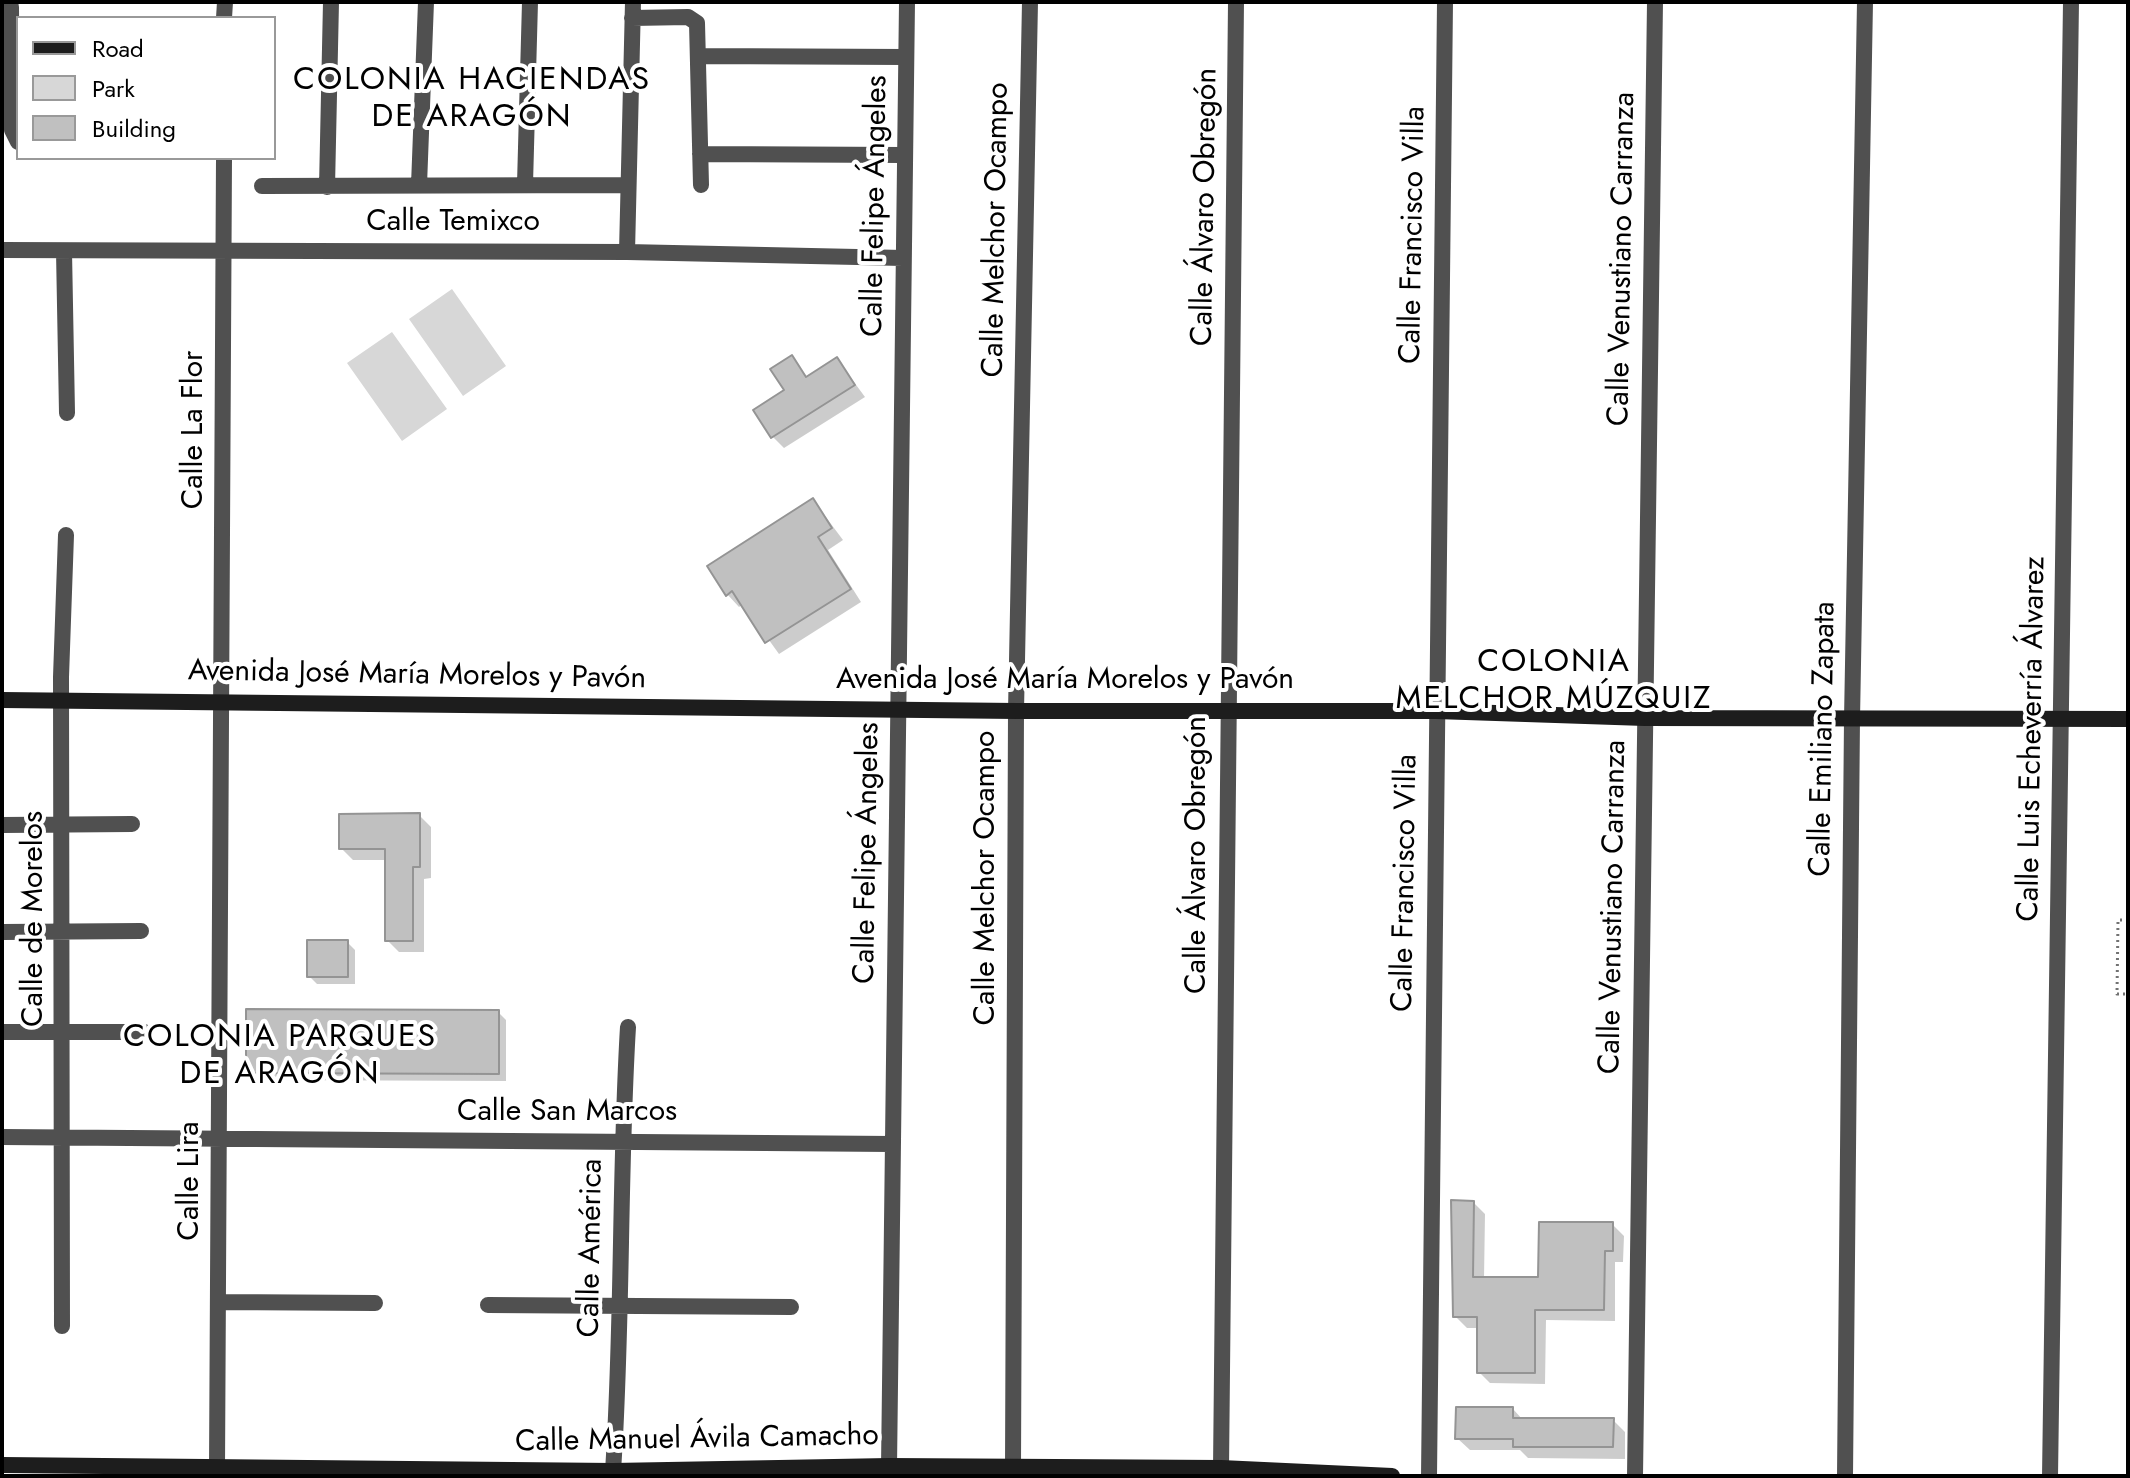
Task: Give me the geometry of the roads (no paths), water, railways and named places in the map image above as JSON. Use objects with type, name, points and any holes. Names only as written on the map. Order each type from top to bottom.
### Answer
[{"type":"street","points":[[327,187],[331,2]]},
{"type":"street","points":[[419,185],[426,2]]},
{"type":"street","points":[[525,184],[530,2]]},
{"type":"street","name":"Calle Felipe Ángeles","points":[[889,1466],[907,2]]},
{"type":"street","name":"Calle Melchor Ocampo","points":[[1013,1467],[1016,711],[1030,2]]},
{"type":"street","name":"Calle Álvaro Obregón","points":[[1221,1468],[1236,2]]},
{"type":"street","name":"Calle Francisco Villa","points":[[1429,1476],[1445,2]]},
{"type":"street","name":"Calle Venustiano Carranza","points":[[1635,1476],[1655,2]]},
{"type":"street","name":"Calle Emiliano Zapata","points":[[1845,1476],[1852,719],[1865,2]]},
{"type":"street","name":"Calle Luis Echeverría Álvarez","points":[[2050,1476],[2071,2]]},
{"type":"street","points":[[11,7],[14,42],[12,130],[16,138]]},
{"type":"street","points":[[627,252],[632,10],[692,18],[698,28],[701,185]]},
{"type":"street","points":[[699,56],[905,57]]},
{"type":"street","points":[[700,154],[903,155]]},
{"type":"street","name":"Calle La Flor","points":[[221,702],[224,160]]},
{"type":"street","points":[[262,186],[628,185]]},
{"type":"street","name":"Calle Temixco","points":[[2,250],[627,252],[903,258]]},
{"type":"street","points":[[64,251],[67,413]]},
{"type":"street","name":"Calle de Morelos","points":[[62,1326],[59,1137],[63,1032],[61,701],[66,535]]},
{"type":"street","name":"Avenida José María Morelos y Pavón","points":[[2,700],[1016,711],[1436,711],[1645,718],[2128,719]]},
{"type":"street","name":"Calle Lira","points":[[217,1468],[221,702]]},
{"type":"street","points":[[2,825],[132,824]]},
{"type":"street","points":[[2,932],[141,931]]},
{"type":"street","name":"Calle América","points":[[613,1471],[620,1304],[621,1141],[628,1027]]},
{"type":"street","points":[[2,1032],[144,1032]]},
{"type":"street","name":"Calle San Marcos","points":[[2,1137],[892,1144]]},
{"type":"street","points":[[218,1302],[375,1303]]},
{"type":"street","points":[[488,1305],[791,1307]]},
{"type":"street","name":"Calle Manuel Ávila Camacho","points":[[2,1465],[613,1471],[889,1466],[1013,1467],[1044,1472],[1221,1468],[1392,1476]]},
{"type":"district","name":"COLONIA HACIENDAS DE ARAGÓN","points":[[472,100]]},
{"type":"district","name":"COLONIA MELCHOR MÚZQUIZ","points":[[1554,682]]},
{"type":"district","name":"COLONIA PARQUES DE ARAGÓN","points":[[280,1056]]}]
